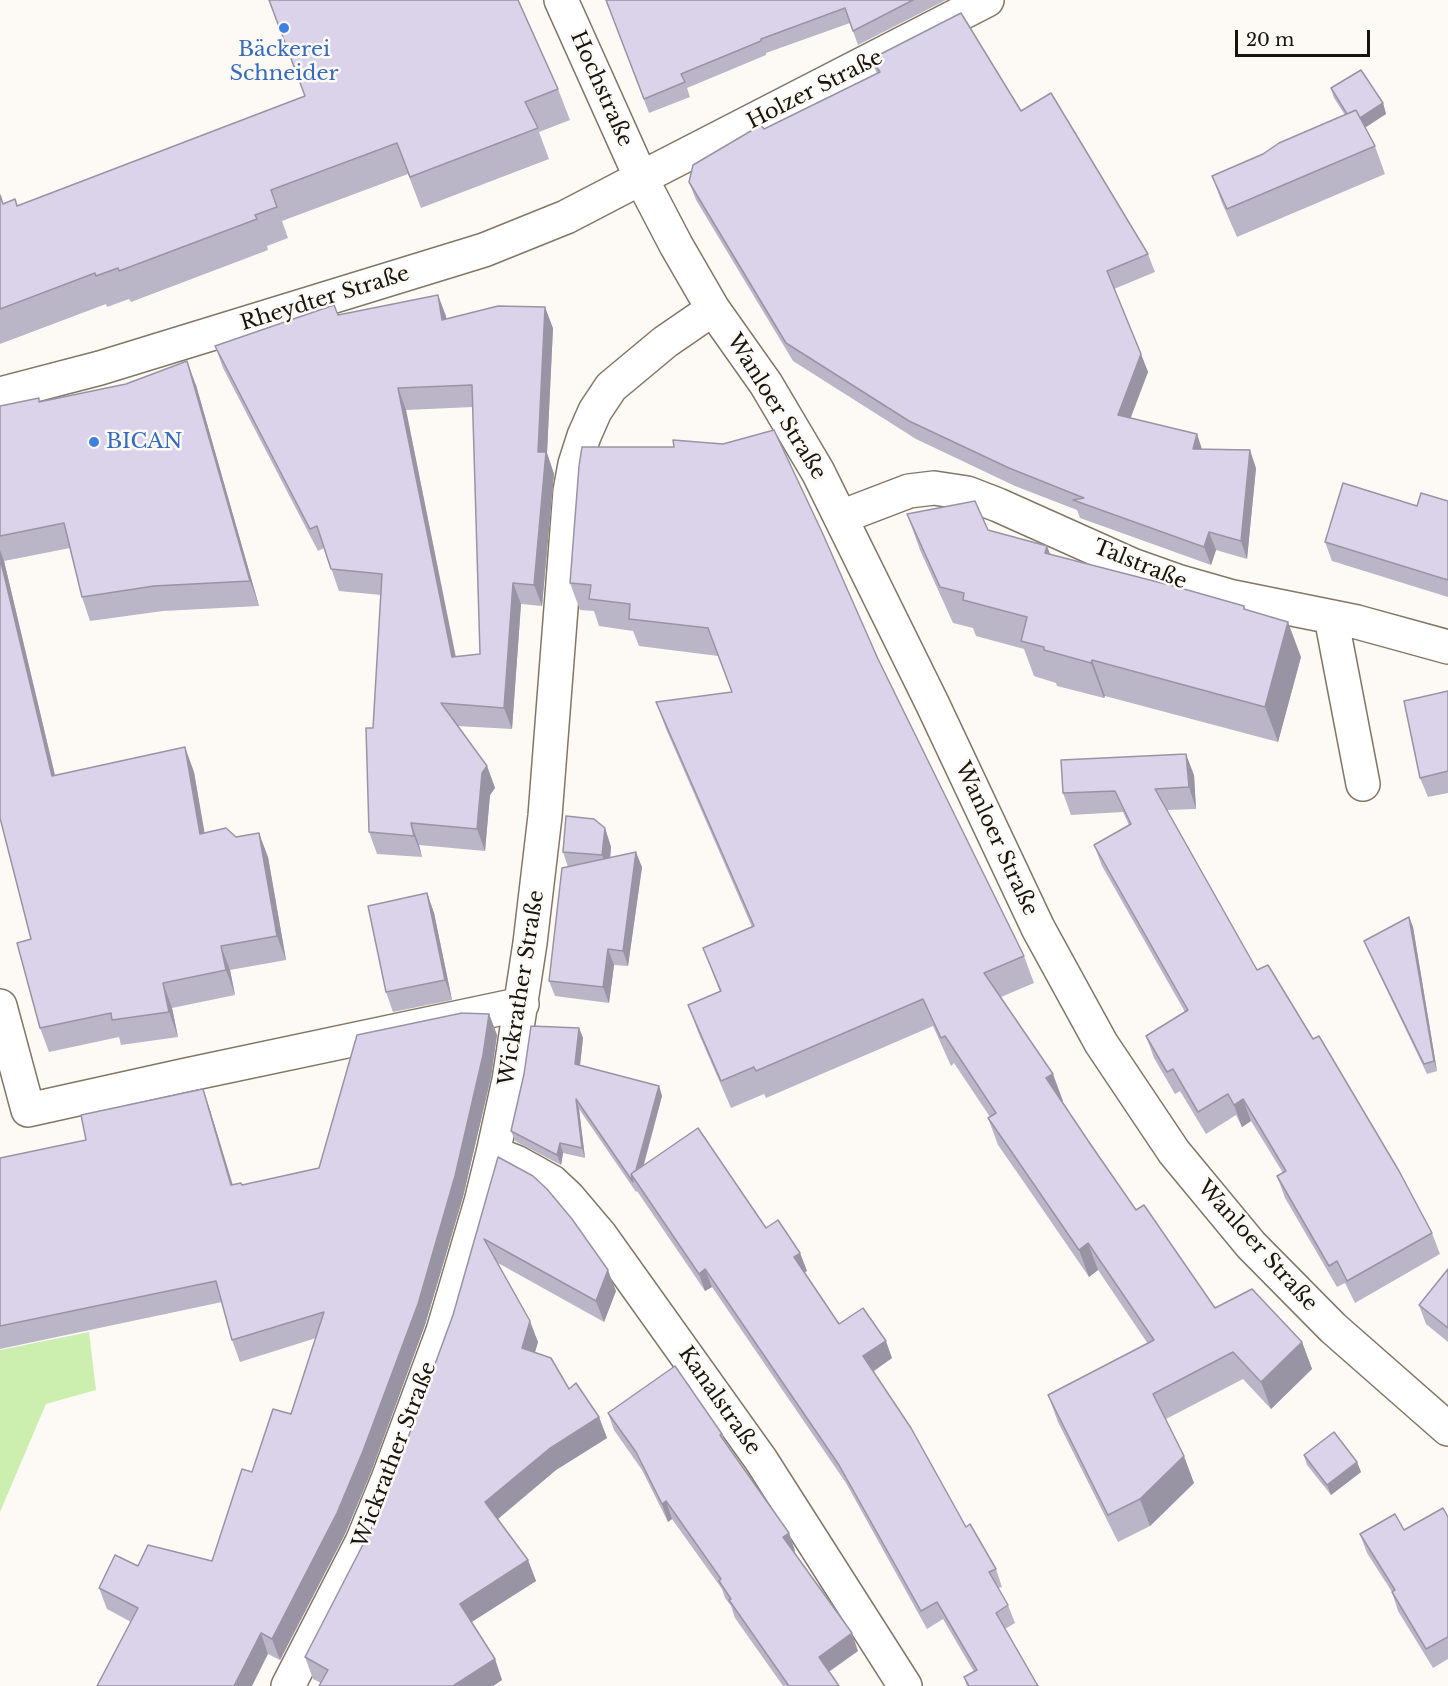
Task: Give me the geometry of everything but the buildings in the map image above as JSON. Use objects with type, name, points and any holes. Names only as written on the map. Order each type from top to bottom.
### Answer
[{"type":"street","name":"Hochstraße","points":[[561,0],[641,178]]},
{"type":"street","name":"Holzer Straße","points":[[641,178],[987,0]]},
{"type":"street","name":"Wanloer Straße","points":[[641,178],[713,309],[793,427],[841,518],[932,703],[1038,928],[1069,987],[1137,1099],[1174,1152],[1251,1245],[1333,1328],[1448,1429]]},
{"type":"street","name":"Rheydter Straße","points":[[0,394],[100,368],[484,250],[566,218],[641,178]]},
{"type":"street","name":"Wickrather Straße","points":[[288,1686],[362,1542],[388,1479],[453,1300],[493,1153],[522,1004],[545,816],[570,491],[575,464],[595,411],[611,387],[665,342],[713,309]]},
{"type":"street","name":"Talstraße","points":[[841,518],[909,491],[945,489],[978,497],[1132,564],[1177,581],[1242,599],[1331,616],[1448,647]]},
{"type":"street","points":[[1331,616],[1363,784]]},
{"type":"street","points":[[0,1006],[28,1110],[522,1004]]},
{"type":"street","name":"Kanalstraße","points":[[493,1153],[516,1162],[552,1182],[601,1236],[761,1460],[905,1686]]},
{"type":"green space","points":[[89,1332],[96,1390],[46,1404],[0,1512],[0,1350]]},
{"type":"place","name":"Bäckerei Schneider","points":[[284,28]]},
{"type":"place","name":"BICAN","points":[[94,442]]}]
